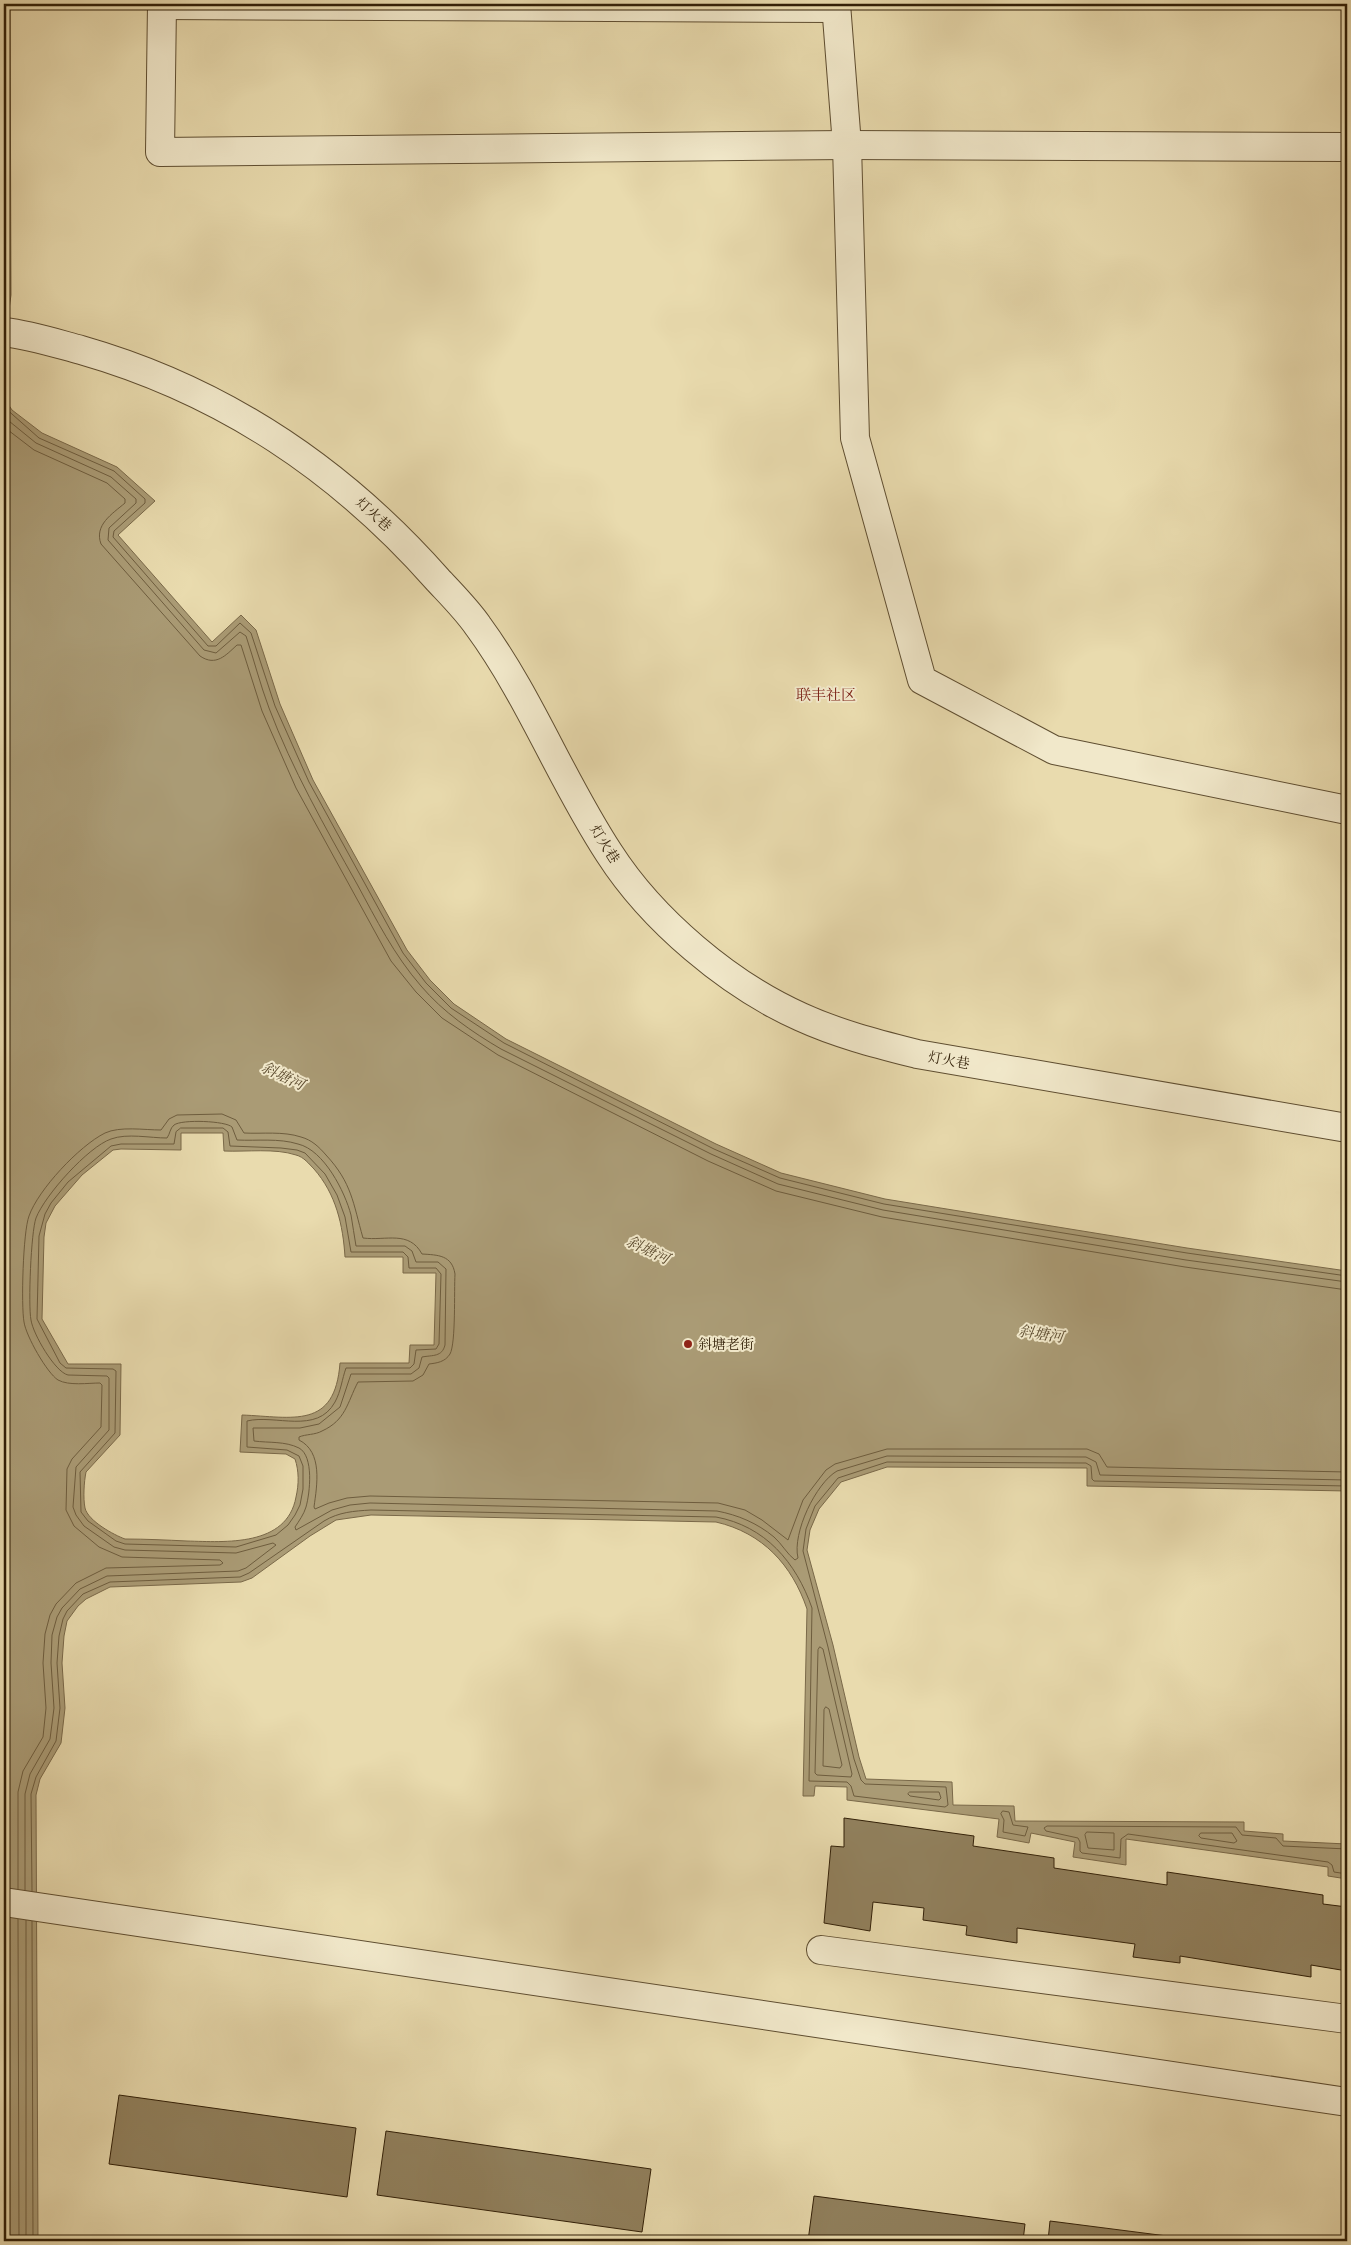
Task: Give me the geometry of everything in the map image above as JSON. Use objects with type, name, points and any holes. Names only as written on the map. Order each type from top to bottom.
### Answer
[{"type":"street","points":[[1347,147],[847,145],[160,152],[162,5],[836,6],[847,145],[855,438],[922,680],[1054,750],[1347,810]]},
{"type":"street","name":"灯火巷","points":[[14,333],[111,359],[187,388],[268,431],[335,479],[406,543],[478,625],[531,710],[609,855],[648,903],[701,954],[750,991],[802,1018],[850,1036],[917,1054],[1347,1128]]},
{"type":"street","points":[[4,1902],[1347,2102]]},
{"type":"street","points":[[821,1950],[1347,2019]]},
{"type":"water","points":[[4,4],[10,4],[11,295],[4,345]]},
{"type":"water","name":"斜塘河","points":[[4,398],[12,410],[42,433],[117,467],[155,501],[118,535],[212,642],[241,615],[256,630],[280,704],[313,780],[407,950],[430,980],[454,1004],[506,1039],[716,1144],[781,1173],[885,1199],[1187,1248],[1347,1271],[1347,1491],[1087,1486],[1087,1468],[887,1467],[841,1482],[819,1509],[810,1530],[807,1550],[866,1779],[952,1782],[953,1805],[1014,1806],[1015,1821],[1244,1822],[1244,1831],[1283,1834],[1283,1841],[1347,1844],[1347,1879],[1328,1876],[1328,1867],[1126,1839],[1126,1865],[1073,1857],[1075,1842],[1031,1833],[1029,1843],[997,1837],[999,1819],[847,1800],[847,1787],[815,1786],[814,1796],[803,1796],[807,1609],[793,1578],[774,1553],[748,1534],[733,1527],[716,1522],[371,1515],[336,1520],[310,1536],[252,1578],[241,1582],[110,1587],[86,1599],[67,1621],[62,1663],[65,1708],[61,1743],[40,1779],[36,1795],[38,2241],[4,2241]],"holes":[[[181,1133],[223,1133],[224,1151],[288,1153],[304,1159],[314,1169],[328,1189],[337,1210],[345,1257],[403,1257],[403,1273],[436,1273],[434,1345],[410,1345],[409,1363],[340,1363],[336,1385],[330,1400],[320,1409],[308,1415],[294,1417],[242,1415],[240,1452],[286,1454],[295,1459],[298,1478],[296,1497],[290,1513],[281,1525],[268,1533],[236,1541],[125,1539],[108,1531],[91,1518],[85,1508],[84,1495],[86,1472],[120,1435],[121,1364],[68,1364],[42,1319],[46,1223],[55,1206],[82,1175],[113,1150],[181,1150]]]},
{"type":"building","points":[[844,1818],[974,1836],[973,1846],[1054,1858],[1054,1868],[1167,1885],[1167,1872],[1323,1895],[1323,1904],[1347,1907],[1347,1971],[1311,1965],[1311,1977],[1180,1956],[1180,1963],[1133,1957],[1135,1944],[1017,1928],[1017,1943],[966,1935],[967,1926],[923,1920],[924,1908],[873,1902],[870,1931],[824,1923],[831,1846],[844,1847]]},
{"type":"building","points":[[119,2095],[356,2128],[347,2197],[109,2164]]},
{"type":"building","points":[[386,2131],[651,2169],[642,2232],[377,2195]]},
{"type":"building","points":[[814,2196],[1025,2224],[1023,2241],[808,2241]]},
{"type":"building","points":[[1050,2221],[1206,2241],[1048,2241]]},
{"type":"place","name":"斜塘老街","points":[[688,1344]]},
{"type":"district","name":"联丰社区","points":[[826,695]]}]
